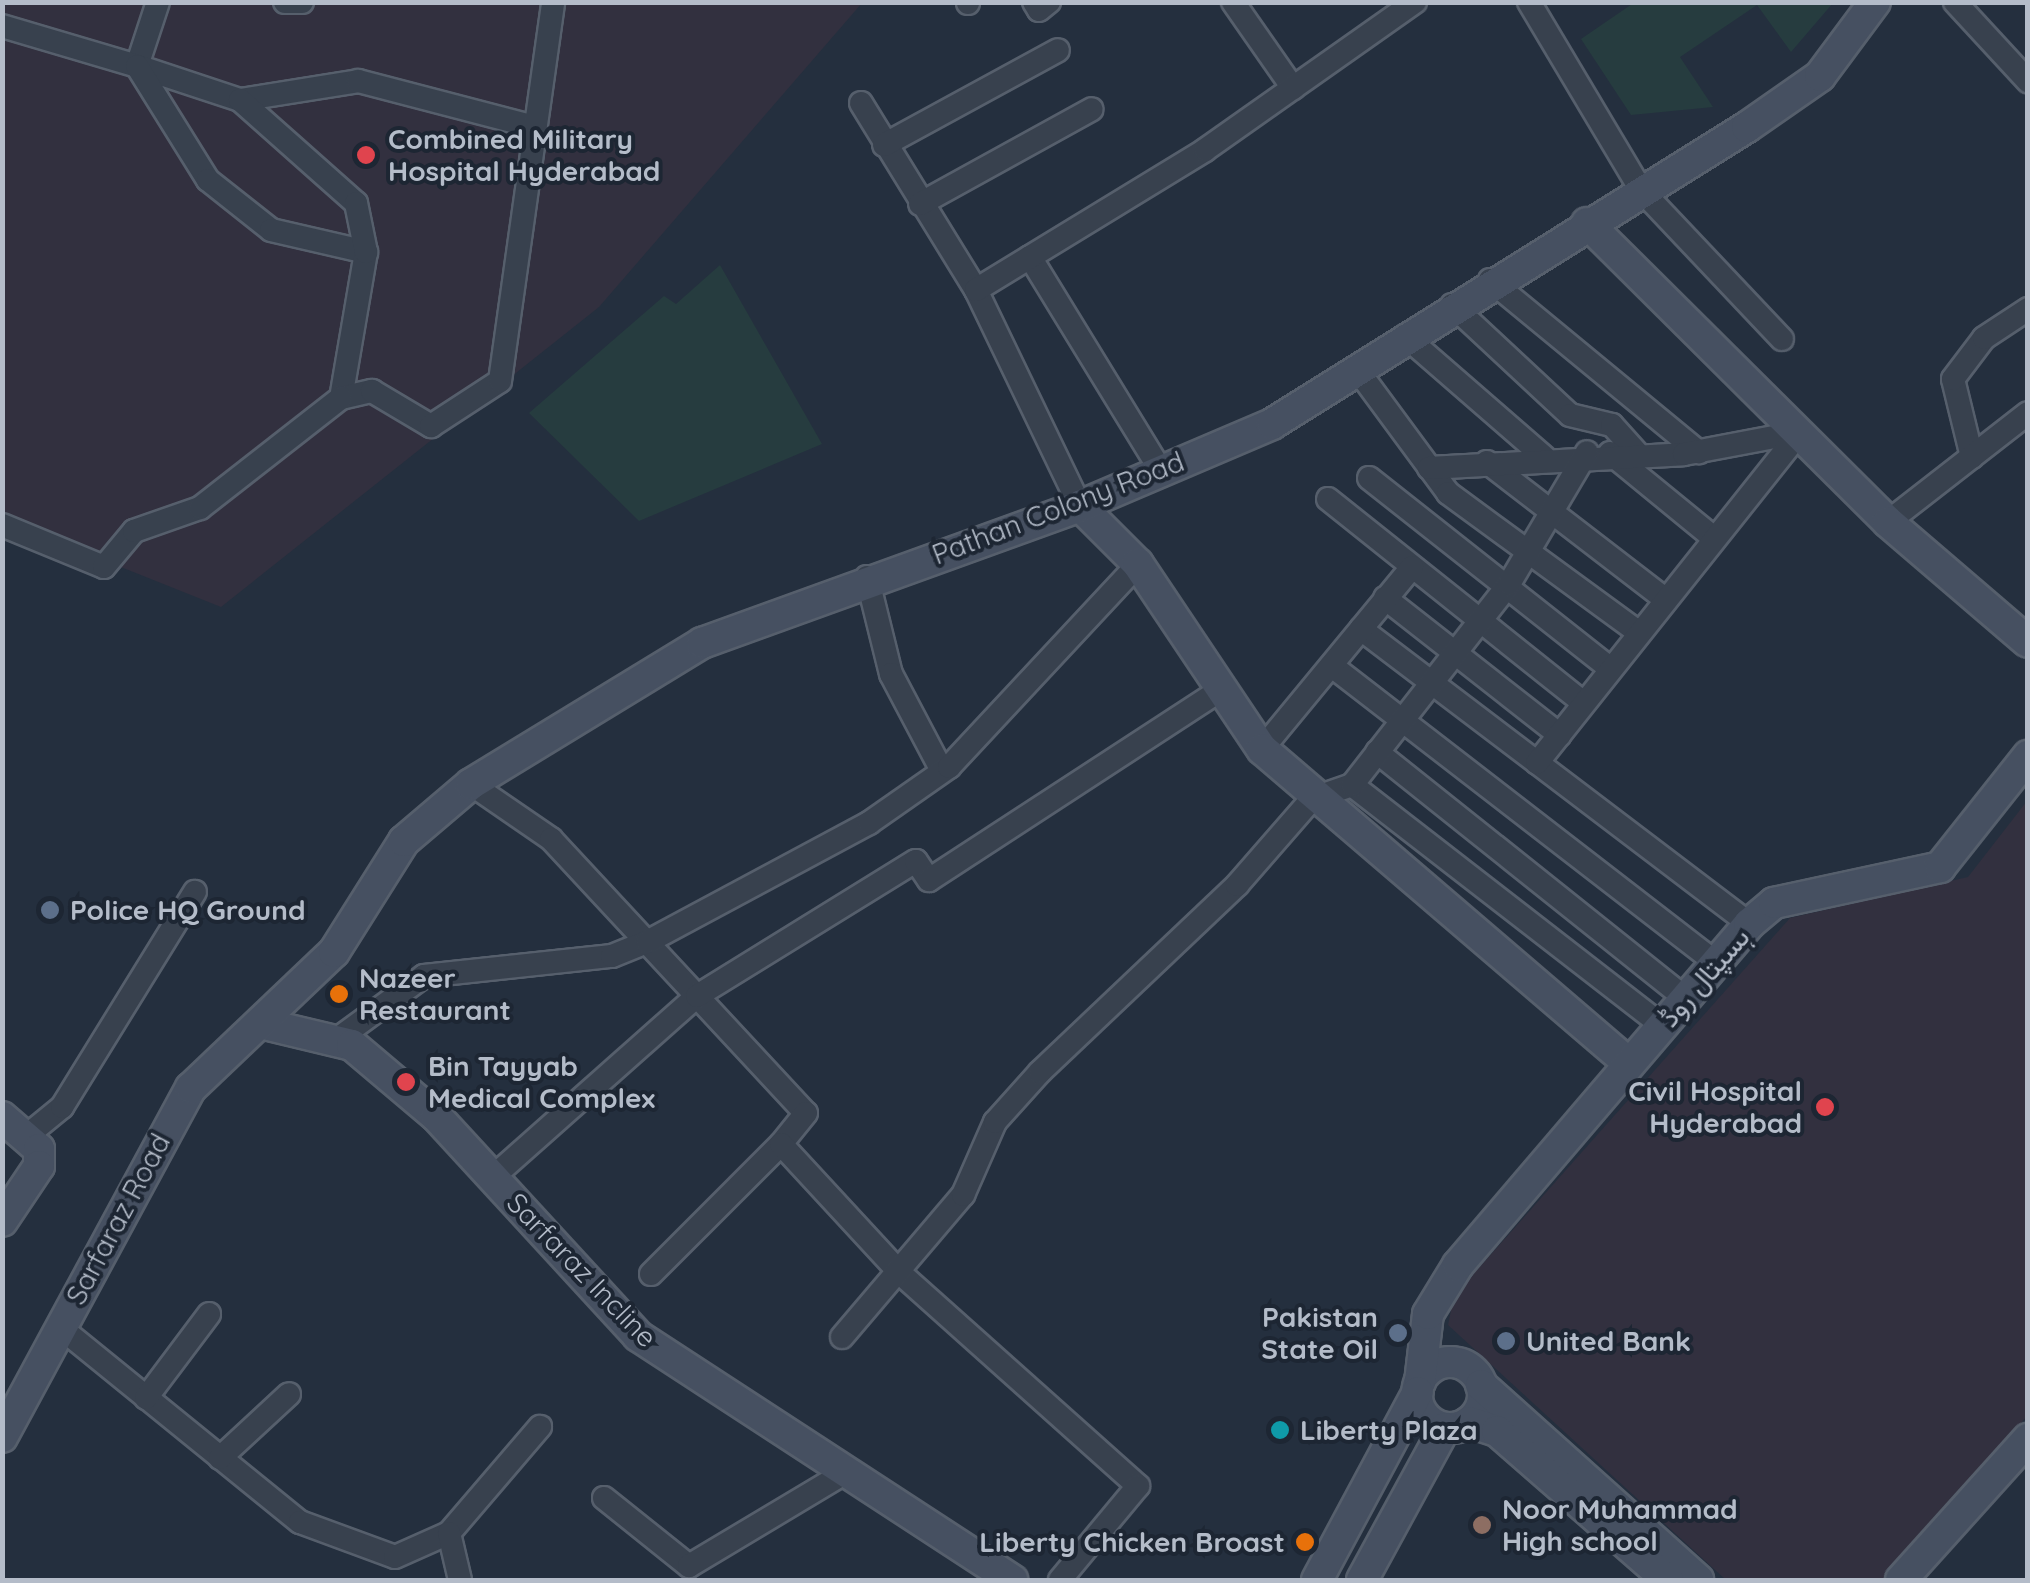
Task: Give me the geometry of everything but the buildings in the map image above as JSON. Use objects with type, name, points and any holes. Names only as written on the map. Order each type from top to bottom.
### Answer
[{"type":"street","points":[[158,2],[138,66],[208,180],[271,230],[366,252]]},
{"type":"street","points":[[285,2],[302,2]]},
{"type":"street","points":[[2,525],[104,567],[134,532],[200,508],[341,398],[372,391],[431,426],[500,382],[553,2]]},
{"type":"street","points":[[1034,2],[1039,10],[1049,2]]},
{"type":"street","points":[[1233,2],[1293,88]]},
{"type":"street","points":[[976,290],[1293,88],[1416,2]]},
{"type":"street","points":[[1529,2],[1642,190],[1782,339]]},
{"type":"street","name":"Pathan Colony Road","points":[[264,1024],[334,952],[404,841],[471,784],[702,643],[867,577],[1080,506],[1272,424],[1490,280],[1642,190],[1820,76],[1875,2]]},
{"type":"street","points":[[1955,2],[2028,81]]},
{"type":"street","points":[[2,26],[240,100],[356,203],[366,252],[341,398]]},
{"type":"street","points":[[884,145],[1058,50]]},
{"type":"street","points":[[240,100],[358,82],[535,127]]},
{"type":"street","points":[[861,104],[976,290],[1080,506],[1138,564],[1219,691],[1262,750],[1312,799],[1628,1063]]},
{"type":"street","points":[[920,204],[1092,109]]},
{"type":"street","points":[[1587,223],[1888,522],[2028,642]]},
{"type":"street","points":[[1030,257],[1160,471]]},
{"type":"street","points":[[1490,280],[1699,452]]},
{"type":"street","points":[[1452,305],[1570,415],[1612,425],[1637,453]]},
{"type":"street","points":[[1972,457],[1953,379],[1984,338],[2028,310]]},
{"type":"street","points":[[1405,336],[1544,457]]},
{"type":"street","points":[[1356,368],[1448,493],[1639,633]]},
{"type":"street","points":[[1888,522],[2028,413]]},
{"type":"street","points":[[1430,468],[1599,453],[1699,452],[1800,432]]},
{"type":"street","points":[[1538,763],[1800,432]]},
{"type":"street","points":[[1599,453],[1714,538]]},
{"type":"street","points":[[842,1337],[900,1274],[963,1195],[995,1122],[1312,799],[1352,785],[1507,586],[1550,515],[1599,453]]},
{"type":"street","points":[[1488,462],[1550,515],[1666,600]]},
{"type":"street","points":[[1369,478],[1611,669]]},
{"type":"street","points":[[1328,499],[1584,704]]},
{"type":"street","points":[[264,1024],[339,1038],[424,976],[612,956],[647,942],[869,823],[941,769],[1138,564]]},
{"type":"street","points":[[1262,750],[1412,567]]},
{"type":"street","points":[[867,577],[891,674],[941,769]]},
{"type":"street","points":[[1385,598],[1560,735]]},
{"type":"street","points":[[1361,629],[1750,924]]},
{"type":"street","points":[[1332,666],[1716,963]]},
{"type":"street","points":[[493,1177],[697,996],[916,861],[929,880],[1219,691]]},
{"type":"street","points":[[1377,752],[1685,998]]},
{"type":"street","name":"ہسپتال روڈ","points":[[1318,1580],[1419,1387],[1440,1293],[1628,1063],[1750,924],[1774,903],[1940,867],[2028,756]]},
{"type":"street","points":[[471,784],[551,840],[806,1112],[781,1144],[651,1274]]},
{"type":"street","points":[[1352,785],[1661,1025]]},
{"type":"street","points":[[29,1134],[62,1107],[195,892]]},
{"type":"street","name":"Sarfaraz Road","points":[[2,1436],[191,1088],[264,1024]]},
{"type":"street","name":"Sarfaraz Incline","points":[[339,1038],[493,1177],[638,1336],[840,1475],[1013,1580]]},
{"type":"street","points":[[2,1117],[29,1134],[38,1166],[2,1221]]},
{"type":"street","points":[[781,1144],[900,1274],[1138,1486],[1060,1580]]},
{"type":"street","points":[[1440,1293],[1436,1327],[1456,1363],[1698,1580]]},
{"type":"street","points":[[146,1398],[209,1314]]},
{"type":"street","points":[[61,1328],[300,1522],[394,1557],[449,1533],[540,1426]]},
{"type":"street","points":[[1456,1363],[1431,1368],[1419,1387],[1422,1411],[1457,1425],[1497,1430],[1668,1580]]},
{"type":"street","points":[[1362,1580],[1482,1385]]},
{"type":"street","points":[[220,1458],[289,1394]]},
{"type":"street","points":[[1901,1580],[2028,1440]]},
{"type":"street","points":[[604,1498],[689,1566],[840,1475]]},
{"type":"street","points":[[449,1533],[460,1580]]},
{"type":"shaded area","name":"Combined Military Hospital Hyderabad","points":[[2,3],[862,3],[599,307],[221,607],[3,520]]},
{"type":"shaded area","name":"Civil Hospital Hyderabad","points":[[2027,801],[2027,1416],[1884,1580],[1726,1580],[1448,1325],[1454,1296],[1790,918],[1968,877]]},
{"type":"green space","points":[[1635,2],[1833,3],[1791,52],[1757,5],[1680,57],[1713,107],[1631,115],[1581,39]]},
{"type":"green space","points":[[720,265],[822,444],[639,521],[529,413],[664,296],[676,304]]},
{"type":"place","name":"Combined Military Hospital Hyderabad","points":[[366,155]]},
{"type":"place","name":"Police HQ Ground","points":[[50,910]]},
{"type":"place","name":"Nazeer Restaurant","points":[[339,994]]},
{"type":"place","name":"Bin Tayyab Medical Complex","points":[[406,1082]]},
{"type":"place","name":"Civil Hospital Hyderabad","points":[[1825,1107]]},
{"type":"place","name":"Pakistan State Oil","points":[[1398,1333]]},
{"type":"place","name":"United Bank","points":[[1506,1341]]},
{"type":"place","name":"Liberty Plaza","points":[[1280,1430]]},
{"type":"place","name":"Noor Muhammad High school","points":[[1482,1525]]},
{"type":"place","name":"Liberty Chicken Broast","points":[[1305,1542]]}]
